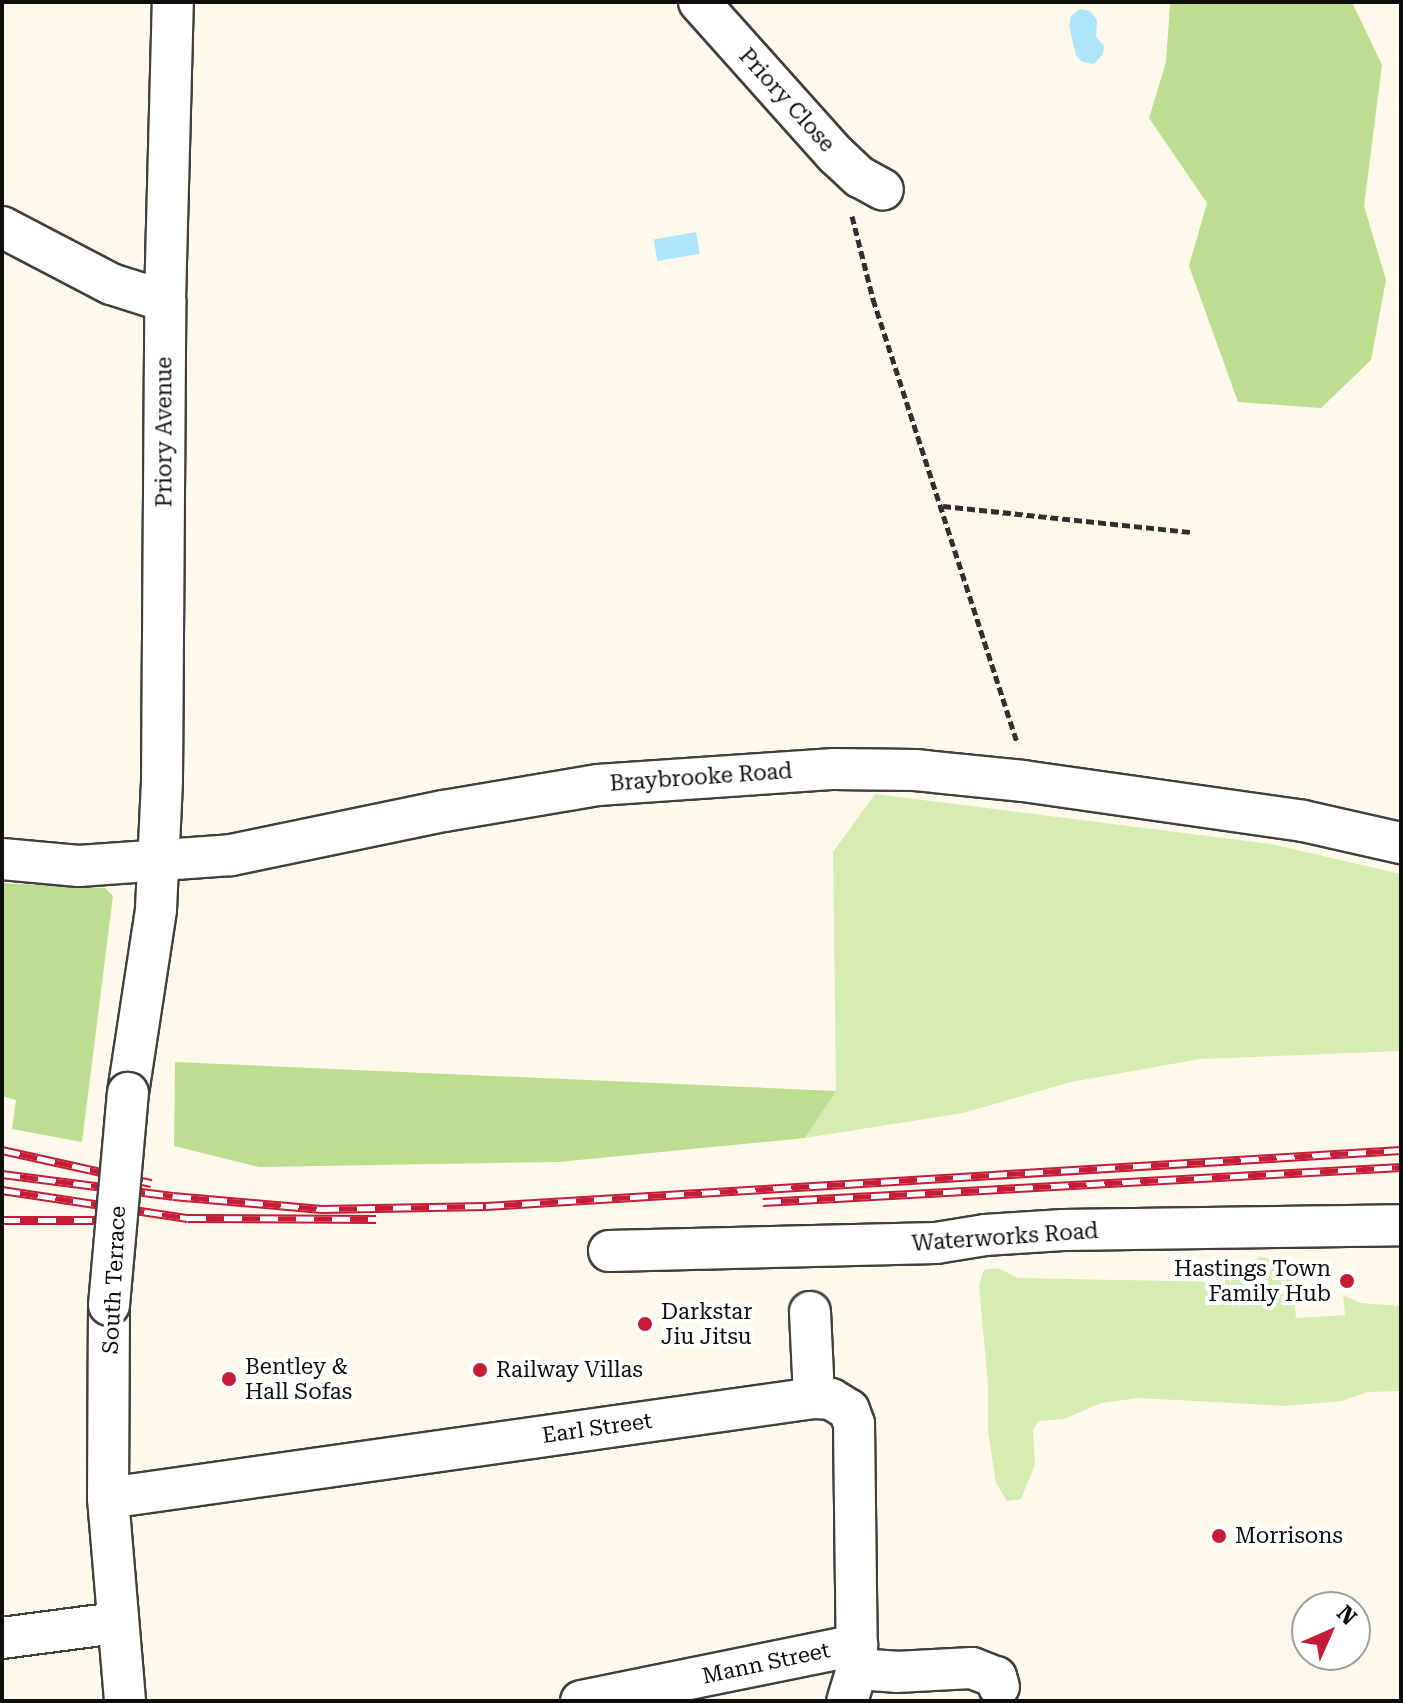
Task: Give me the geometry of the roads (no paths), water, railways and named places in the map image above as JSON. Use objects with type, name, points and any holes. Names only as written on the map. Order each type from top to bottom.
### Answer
[{"type":"street","name":"Priory Avenue","points":[[157,861],[162,780],[165,301],[173,2]]},
{"type":"street","name":"Priory Close","points":[[699,2],[836,155],[860,177],[883,190]]},
{"type":"street","points":[[2,227],[111,284],[165,301]]},
{"type":"street","name":"Braybrooke Road","points":[[2,859],[79,866],[231,855],[444,811],[598,785],[834,769],[915,770],[1023,781],[1303,821],[1401,843]]},
{"type":"street","name":"South Terrace","points":[[125,1701],[116,1623],[108,1498],[109,1305],[128,1093],[152,940],[157,861]]},
{"type":"street","name":"Waterworks Road","points":[[609,1251],[936,1243],[985,1235],[1063,1230],[1401,1225]]},
{"type":"street","points":[[810,1312],[814,1398]]},
{"type":"street","name":"Earl Street","points":[[108,1498],[814,1398],[840,1402],[849,1410],[854,1424],[854,1672]]},
{"type":"street","points":[[2,1638],[116,1623]]},
{"type":"street","name":"Mann Street","points":[[581,1701],[854,1672],[972,1668],[996,1677],[999,1687]]},
{"type":"water","points":[[1080,9],[1090,11],[1097,20],[1096,37],[1104,46],[1103,54],[1094,64],[1082,62],[1076,55],[1069,26],[1071,16]]},
{"type":"water","points":[[696,232],[700,254],[657,261],[654,239]]},
{"type":"railway","points":[[2,1150],[151,1183]]},
{"type":"railway","points":[[2,1174],[173,1196],[321,1209],[486,1206],[1401,1150]]},
{"type":"railway","points":[[763,1202],[1401,1167]]},
{"type":"railway","points":[[2,1190],[188,1218],[376,1219]]},
{"type":"railway","points":[[2,1220],[138,1220]]},
{"type":"place","name":"Hastings Town Family Hub","points":[[1347,1281]]},
{"type":"place","name":"Darkstar Jiu Jitsu","points":[[645,1324]]},
{"type":"place","name":"Railway Villas","points":[[480,1370]]},
{"type":"place","name":"Bentley & Hall Sofas","points":[[229,1379]]},
{"type":"place","name":"Morrisons","points":[[1219,1536]]}]
